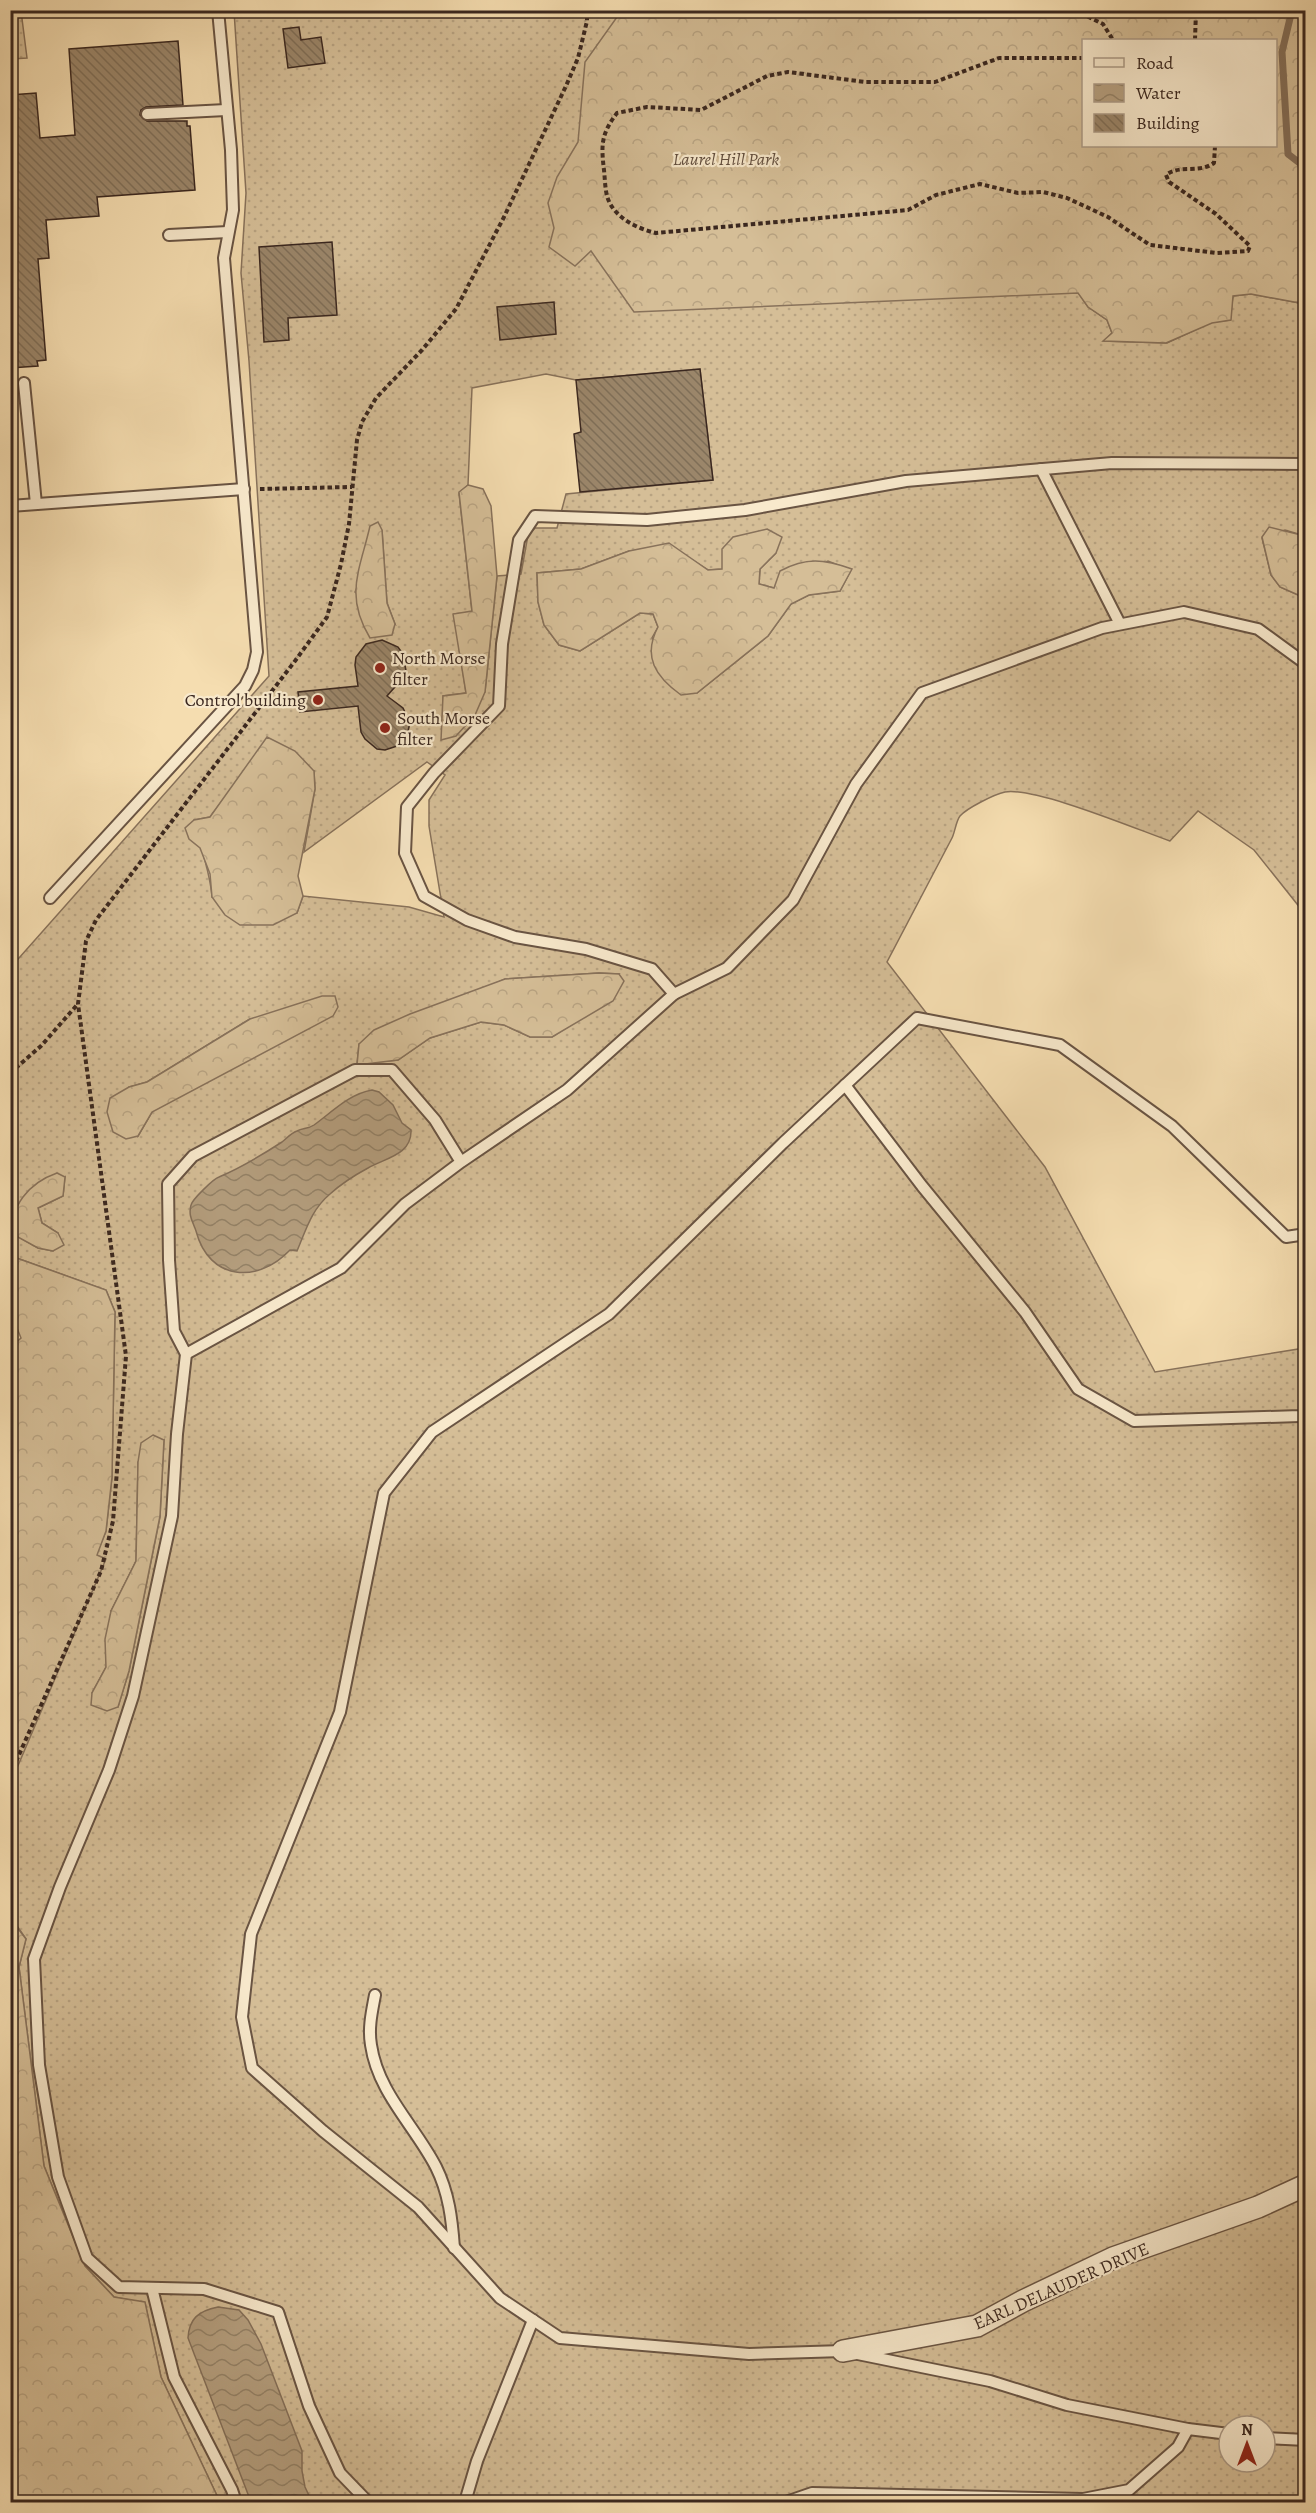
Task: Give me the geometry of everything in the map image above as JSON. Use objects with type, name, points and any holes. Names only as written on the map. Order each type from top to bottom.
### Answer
[{"type":"street","name":"EARL DELAUDER DRIVE","points":[[843,2351],[977,2326],[1113,2258],[1258,2207],[1305,2185]]},
{"type":"lane","points":[[50,898],[245,686],[253,670],[257,652],[224,258],[233,210],[231,150],[218,10]]},
{"type":"lane","points":[[147,114],[226,110]]},
{"type":"lane","points":[[169,235],[228,232]]},
{"type":"lane","points":[[24,382],[36,504]]},
{"type":"lane","points":[[674,994],[652,969],[586,949],[515,937],[467,920],[424,896],[405,853],[407,807],[434,773],[500,706],[502,644],[519,540],[535,516],[647,520],[745,510],[906,481],[1112,463],[1305,464]]},
{"type":"lane","points":[[1041,469],[1120,624]]},
{"type":"lane","points":[[10,506],[244,489]]},
{"type":"lane","points":[[186,1354],[341,1268],[405,1204],[461,1162],[567,1090],[674,994],[727,968],[793,900],[856,784],[922,693],[1102,628],[1184,612],[1258,629],[1305,664]]},
{"type":"lane","points":[[1217,2433],[1188,2430],[1067,2405],[990,2382],[843,2351],[749,2355],[560,2338],[500,2298],[418,2207],[323,2131],[252,2068],[242,2017],[251,1934],[340,1712],[384,1493],[432,1432],[609,1314],[917,1018],[1060,1045],[1172,1126],[1286,1237],[1305,1234]]},
{"type":"lane","points":[[368,2502],[340,2473],[309,2406],[278,2312],[204,2289],[119,2287],[87,2258],[58,2177],[39,2065],[34,1959],[60,1887],[109,1770],[133,1696],[172,1516],[177,1434],[186,1354],[174,1331],[169,1260],[168,1184],[194,1156],[355,1070],[392,1070],[435,1120],[461,1162]]},
{"type":"lane","points":[[845,1085],[922,1186],[1024,1312],[1078,1389],[1134,1421],[1305,1414]]},
{"type":"lane","points":[[375,1995],[370,2026],[371,2046],[381,2078],[390,2097],[435,2166],[445,2188],[452,2217],[454,2248]]},
{"type":"lane","points":[[152,2288],[174,2377],[236,2502]]},
{"type":"lane","points":[[465,2502],[477,2461],[533,2320]]},
{"type":"lane","points":[[786,2502],[812,2493],[1083,2499],[1129,2490],[1178,2447],[1188,2430]]},
{"type":"lane","points":[[1277,2439],[1305,2440]]},
{"type":"path","points":[[10,1775],[101,1571],[114,1521],[126,1356],[78,1004],[86,941],[96,920],[296,661],[327,617],[349,524],[357,440],[362,422],[376,398],[422,350],[456,309],[504,218],[566,86],[578,58],[587,21],[587,10]]},
{"type":"path","points":[[1074,10],[1103,24],[1112,39]]},
{"type":"path","points":[[1196,10],[1196,39]]},
{"type":"path","points":[[1082,58],[999,58],[935,82],[865,82],[788,72],[767,76],[701,110],[647,107],[617,113],[607,127],[602,146],[608,199],[620,216],[641,230],[656,233],[908,210],[936,195],[980,184],[1018,194],[1043,192],[1067,198],[1108,217],[1150,245],[1217,253],[1248,251],[1250,246],[1216,214],[1168,182],[1167,176],[1171,172],[1206,169],[1214,163],[1215,147]]},
{"type":"path","points":[[244,489],[352,487]]},
{"type":"path","points":[[10,1073],[41,1046],[78,1004]]},
{"type":"green space","points":[[11,10],[21,11],[27,58],[11,59]]},
{"type":"green space","name":"Laurel Hill Park","points":[[622,10],[1305,11],[1305,304],[1251,294],[1233,296],[1231,320],[1212,323],[1166,343],[1103,341],[1112,333],[1107,320],[1088,307],[1078,293],[634,312],[591,251],[575,266],[549,247],[554,228],[548,203],[557,177],[578,142],[585,62]]},
{"type":"green space","points":[[234,11],[840,11],[1072,283],[1088,307],[1107,320],[1112,333],[1104,341],[1167,343],[1212,322],[1230,320],[1233,296],[1251,294],[1305,304],[1305,536],[1285,530],[1262,538],[1271,575],[1280,587],[1305,598],[1305,914],[1254,850],[1198,811],[1170,841],[1062,802],[1020,792],[1005,792],[981,802],[960,816],[952,838],[887,962],[1045,1167],[1155,1372],[1305,1348],[1305,2502],[220,2502],[161,2377],[145,2303],[114,2297],[85,2266],[44,2166],[19,1967],[26,1939],[17,1926],[11,1928],[11,1760],[106,1531],[112,1477],[115,1312],[106,1290],[11,1256],[11,967],[269,676],[249,361],[241,273],[246,193]],"holes":[[[700,369],[713,480],[566,494],[557,528],[535,528],[528,535],[521,574],[497,576],[485,692],[442,739],[443,696],[466,693],[454,614],[472,612],[459,493],[468,485],[472,388],[546,374],[576,380]],[[382,530],[387,603],[395,624],[355,592]],[[629,551],[691,559],[708,570],[722,569],[776,553],[760,569],[759,584],[774,588],[828,561],[851,570],[840,591],[809,595],[791,604],[768,636],[697,693],[652,638],[658,627],[653,614],[640,613],[580,651],[559,645],[544,625],[538,602],[537,573],[581,569]],[[427,762],[445,775],[429,800],[429,826],[444,917],[409,907],[303,896],[297,913],[212,897],[194,820],[210,817],[223,800],[314,771],[315,789],[304,852]],[[599,973],[619,974],[571,1025],[552,1037],[530,1037],[504,1025],[481,1022],[430,1038],[398,1060],[357,1064],[359,1044],[505,979]],[[250,1019],[152,1112],[138,1136],[129,1087],[147,1082]],[[65,1177],[63,1196],[38,1208],[42,1223],[58,1233],[53,1251],[38,1248],[17,1236],[12,1225]],[[164,1440],[160,1517],[129,1671],[118,1707],[92,1693],[106,1667],[111,1611],[136,1561],[138,1462]]]},
{"type":"green space","points":[[468,485],[483,489],[491,506],[497,576],[485,692],[475,715],[456,736],[441,740],[443,696],[466,693],[453,614],[472,611],[459,492]]},
{"type":"green space","points":[[378,522],[382,530],[387,603],[395,624],[392,635],[370,638],[358,609],[356,582],[370,526]]},
{"type":"green space","points":[[1269,527],[1305,536],[1305,598],[1280,587],[1271,575],[1262,537]]},
{"type":"green space","points":[[767,529],[782,537],[776,553],[760,569],[759,584],[774,588],[780,571],[798,563],[815,561],[833,563],[852,569],[840,591],[809,595],[791,604],[768,636],[697,693],[681,695],[665,681],[654,666],[651,648],[658,627],[653,614],[640,613],[580,651],[559,645],[544,625],[538,602],[537,573],[581,569],[629,551],[669,543],[708,570],[722,569],[722,549],[733,537]]},
{"type":"green space","points":[[267,737],[295,751],[314,771],[315,789],[298,876],[303,896],[297,913],[273,925],[240,925],[225,915],[212,897],[210,874],[200,848],[189,839],[185,828],[194,820],[210,817]]},
{"type":"green space","points":[[599,973],[619,974],[624,981],[613,1001],[552,1037],[530,1037],[504,1025],[481,1022],[430,1038],[398,1060],[357,1065],[359,1044],[374,1030],[410,1014],[505,979]]},
{"type":"green space","points":[[322,996],[335,996],[338,1007],[333,1016],[152,1112],[138,1136],[126,1139],[113,1132],[107,1112],[110,1098],[129,1087],[147,1082],[250,1019]]},
{"type":"green space","points":[[57,1173],[65,1177],[63,1196],[38,1208],[42,1223],[58,1233],[64,1245],[53,1251],[38,1248],[16,1236],[14,1225],[15,1215],[23,1197],[38,1183]]},
{"type":"green space","points":[[11,1256],[106,1290],[115,1312],[112,1477],[106,1531],[97,1555],[106,1559],[11,1782],[10,1348],[21,1338],[11,1313]]},
{"type":"green space","points":[[153,1435],[164,1440],[160,1516],[129,1671],[118,1707],[107,1711],[91,1705],[92,1693],[106,1667],[105,1639],[111,1611],[136,1561],[138,1462],[141,1443]]},
{"type":"green space","points":[[16,1926],[26,1939],[19,1967],[44,2166],[85,2266],[114,2297],[145,2302],[161,2377],[220,2502],[11,2502],[10,1928]]},
{"type":"water","points":[[372,1090],[379,1092],[393,1105],[402,1123],[411,1130],[407,1145],[396,1155],[353,1177],[323,1200],[310,1221],[297,1251],[290,1250],[277,1261],[250,1272],[236,1272],[223,1268],[212,1260],[202,1248],[190,1216],[192,1202],[199,1194],[216,1179],[259,1156],[291,1134],[314,1125],[348,1099]]},
{"type":"water","points":[[218,2307],[239,2310],[248,2320],[261,2344],[302,2451],[305,2487],[312,2502],[251,2502],[188,2338],[190,2326],[196,2317]]},
{"type":"building","points":[[299,27],[301,40],[321,37],[325,63],[288,68],[283,29]]},
{"type":"building","points":[[178,41],[183,105],[146,107],[141,110],[140,115],[147,121],[187,121],[187,126],[190,126],[195,190],[97,197],[99,216],[46,220],[49,258],[38,259],[46,360],[37,361],[38,366],[10,368],[10,95],[36,93],[40,138],[75,135],[69,49]]},
{"type":"building","points":[[332,242],[337,315],[288,318],[289,340],[264,342],[259,247]]},
{"type":"building","points":[[554,302],[556,334],[500,340],[497,307]]},
{"type":"building","points":[[700,369],[713,480],[580,492],[574,434],[581,432],[576,380]]},
{"type":"building","points":[[382,640],[398,647],[403,654],[406,671],[387,696],[403,708],[410,723],[406,739],[400,745],[385,750],[377,749],[365,739],[361,732],[358,706],[300,712],[298,692],[358,686],[356,657],[366,644]]},
{"type":"waterway","points":[[1292,10],[1282,52],[1288,154],[1306,168]]},
{"type":"place","name":"North Morse filter","points":[[380,668]]},
{"type":"place","name":"Control building","points":[[318,700]]},
{"type":"place","name":"South Morse filter","points":[[385,728]]}]
